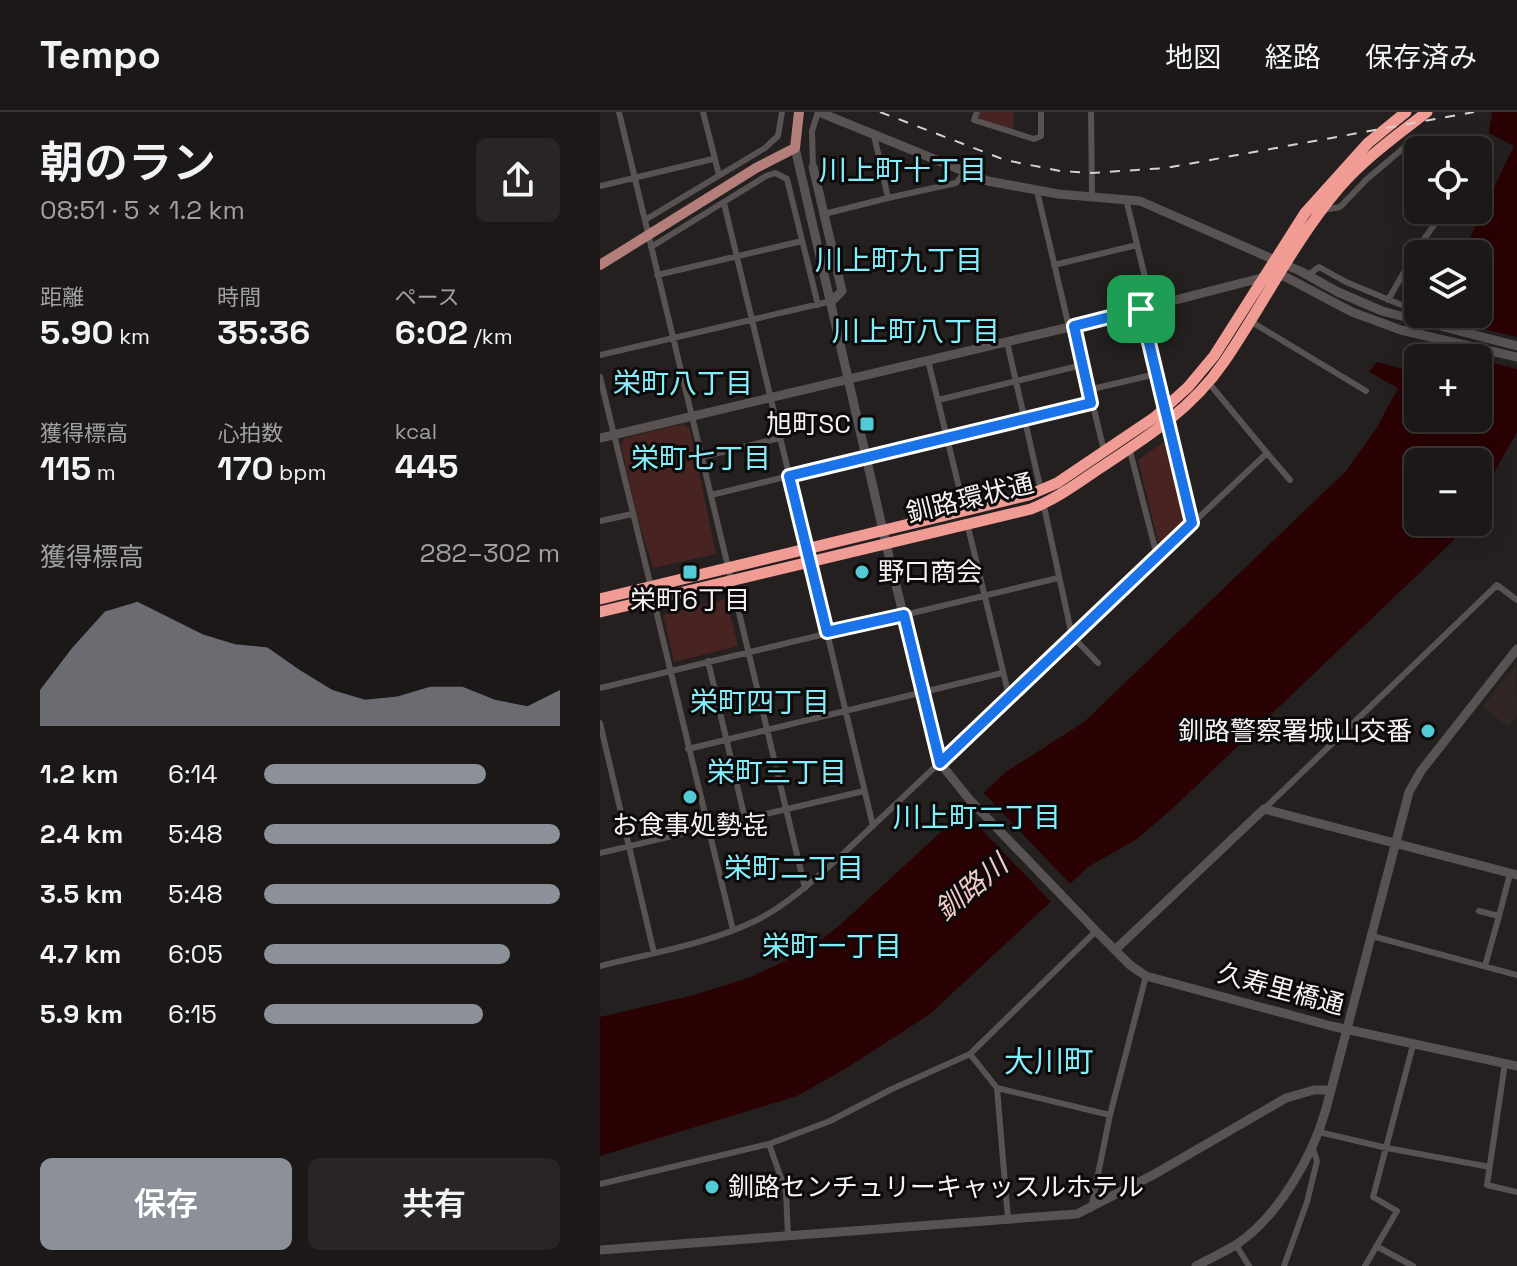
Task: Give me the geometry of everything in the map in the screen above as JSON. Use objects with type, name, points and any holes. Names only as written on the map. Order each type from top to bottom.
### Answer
[{"type":"highway","name":"釧路環状通","points":[[600,612],[652,593],[966,517],[1043,504],[1128,442],[1204,379],[1305,213],[1368,143],[1406,112]]},
{"type":"highway","name":"釧路環状通","points":[[1128,442],[1167,424],[1250,321],[1339,188],[1359,167],[1427,112]]},
{"type":"highway","name":"釧路環状通","points":[[966,517],[1041,491],[1106,457]]},
{"type":"highway","name":"釧路環状通","points":[[600,599],[652,593]]},
{"type":"main road","points":[[600,265],[756,168],[795,148],[799,112]]},
{"type":"street","points":[[619,112],[805,888]]},
{"type":"street","points":[[703,112],[719,175]]},
{"type":"street","points":[[645,220],[765,148],[778,136],[782,112]]},
{"type":"street","points":[[600,355],[818,305],[832,301],[842,291],[813,167],[812,131],[818,112],[964,173],[1037,191],[1126,199],[1154,207],[1273,261],[1352,312],[1401,330],[1517,357]]},
{"type":"street","points":[[977,112],[974,120],[1034,139],[1041,136],[1041,112]]},
{"type":"street","points":[[1091,112],[1092,196]]},
{"type":"street","points":[[874,135],[888,198]]},
{"type":"street","points":[[795,148],[940,763]]},
{"type":"street","points":[[1323,210],[1340,207],[1404,148]]},
{"type":"street","points":[[600,186],[713,159]]},
{"type":"street","points":[[824,214],[956,183],[964,173]]},
{"type":"street","points":[[651,247],[766,176],[781,175],[787,179],[818,305]]},
{"type":"street","points":[[1037,191],[1106,457]]},
{"type":"street","points":[[1126,199],[1152,306]]},
{"type":"street","points":[[724,203],[873,826]]},
{"type":"street","points":[[1388,300],[1435,224]]},
{"type":"street","points":[[657,275],[802,241]]},
{"type":"street","points":[[1054,265],[1137,245]]},
{"type":"street","points":[[1308,275],[1319,267],[1404,306]]},
{"type":"street","points":[[600,438],[1072,327],[1283,270],[1308,275],[1338,292],[1406,319],[1517,346]]},
{"type":"street","points":[[1141,309],[1192,523]]},
{"type":"street","points":[[1250,321],[1366,391]]},
{"type":"street","points":[[1007,342],[1072,636],[1098,663]]},
{"type":"street","points":[[928,360],[1009,696]]},
{"type":"street","points":[[938,400],[1082,365]]},
{"type":"street","points":[[1088,390],[1156,374]]},
{"type":"street","points":[[600,377],[733,930]]},
{"type":"street","points":[[1204,379],[1290,480]]},
{"type":"street","points":[[711,495],[1091,403]]},
{"type":"street","points":[[702,457],[780,438]]},
{"type":"street","points":[[1128,442],[1157,556]]},
{"type":"street","points":[[600,966],[733,930],[756,920],[805,888],[1267,453]]},
{"type":"street","points":[[600,521],[632,514]]},
{"type":"street","points":[[600,688],[1058,578]]},
{"type":"street","points":[[1115,950],[1497,585],[1517,600]]},
{"type":"street","points":[[1196,1266],[1236,1245],[1258,1227],[1313,1149],[1415,781],[1517,649]]},
{"type":"street","points":[[708,661],[745,819]]},
{"type":"street","points":[[688,749],[1002,673]]},
{"type":"street","points":[[600,723],[654,953]]},
{"type":"street","name":"久寿里橋通","points":[[940,763],[969,799],[1096,931],[1146,976],[1347,1030],[1517,1066]]},
{"type":"street","points":[[600,853],[864,791]]},
{"type":"street","points":[[1264,809],[1513,875],[1485,966]]},
{"type":"street","points":[[1479,911],[1499,916]]},
{"type":"street","points":[[600,1184],[769,1144],[830,1121],[970,1054],[1096,931]]},
{"type":"street","points":[[1372,936],[1517,975]]},
{"type":"street","points":[[1091,1209],[1110,1115],[1146,976]]},
{"type":"street","points":[[1365,1266],[1397,1211],[1373,1197],[1413,1045]]},
{"type":"street","points":[[970,1054],[997,1088],[1008,1219]]},
{"type":"street","points":[[1505,1063],[1487,1185],[1517,1192]]},
{"type":"street","points":[[997,1088],[1110,1115]]},
{"type":"street","points":[[600,1251],[1077,1214],[1091,1209],[1286,1098],[1314,1090],[1330,1090]]},
{"type":"street","points":[[1319,1132],[1490,1167]]},
{"type":"street","points":[[769,1144],[786,1192],[788,1236]]},
{"type":"street","points":[[1284,1266],[1314,1175],[1317,1161],[1313,1149]]},
{"type":"street","points":[[1236,1245],[1249,1266]]},
{"type":"street","points":[[1376,1246],[1413,1266]]},
{"type":"street","points":[[600,1251],[627,1247]]},
{"type":"shaded area","points":[[979,112],[1014,112],[1013,130],[977,118]]},
{"type":"shaded area","points":[[683,424],[690,429],[716,554],[653,568],[621,445],[624,438]]},
{"type":"shaded area","points":[[1166,440],[1187,521],[1165,543],[1158,541],[1138,460]]},
{"type":"shaded area","points":[[726,599],[738,646],[674,662],[663,615]]},
{"type":"shaded area","points":[[1516,664],[1517,716],[1509,727],[1482,707]]},
{"type":"water","name":"釧路川","points":[[1492,112],[1517,112],[1517,432],[1492,476],[1492,448],[1404,448],[1404,536],[1456,536],[1453,541],[1172,809],[1137,839],[1088,867],[930,1014],[797,1096],[600,1156],[600,1017],[694,995],[748,978],[807,951],[840,925],[1006,772],[1084,722],[1346,471],[1376,429],[1398,388],[1369,372],[1377,362],[1404,369],[1404,432],[1492,432],[1492,344],[1419,344],[1426,328],[1492,328],[1492,240],[1469,240],[1476,224],[1492,224],[1492,192],[1514,146],[1489,133]]},
{"type":"pier","points":[[1422,328],[1479,328],[1517,337],[1517,369],[1492,363],[1492,344],[1414,344]]},
{"type":"pier","points":[[981,790],[1073,887],[1054,905],[962,809]]},
{"type":"railway","points":[[880,112],[1005,160],[1060,171],[1092,173],[1166,168],[1474,112]]},
{"type":"place","name":"旭町SC","points":[[867,424]]},
{"type":"place","name":"栄町6丁目","points":[[690,572]]},
{"type":"place","name":"野口商会","points":[[862,572]]},
{"type":"place","name":"釧路警察署城山交番","points":[[1428,731]]},
{"type":"place","name":"お食事処勢㐂","points":[[690,797]]},
{"type":"place","name":"釧路センチュリーキャッスルホテル","points":[[712,1187]]},
{"type":"district","name":"川上町十丁目","points":[[903,170]]},
{"type":"district","name":"川上町九丁目","points":[[899,260]]},
{"type":"district","name":"川上町八丁目","points":[[916,331]]},
{"type":"district","name":"栄町八丁目","points":[[683,383]]},
{"type":"district","name":"栄町七丁目","points":[[701,458]]},
{"type":"district","name":"栄町四丁目","points":[[760,702]]},
{"type":"district","name":"栄町三丁目","points":[[777,772]]},
{"type":"district","name":"川上町二丁目","points":[[977,817]]},
{"type":"district","name":"栄町二丁目","points":[[794,868]]},
{"type":"district","name":"栄町一丁目","points":[[832,946]]},
{"type":"district","name":"大川町","points":[[1049,1061]]},
{"type":"route","points":[[1141,309],[1192,523],[940,763],[904,615],[827,632],[789,476],[1091,403],[1074,326],[1141,309]]}]
